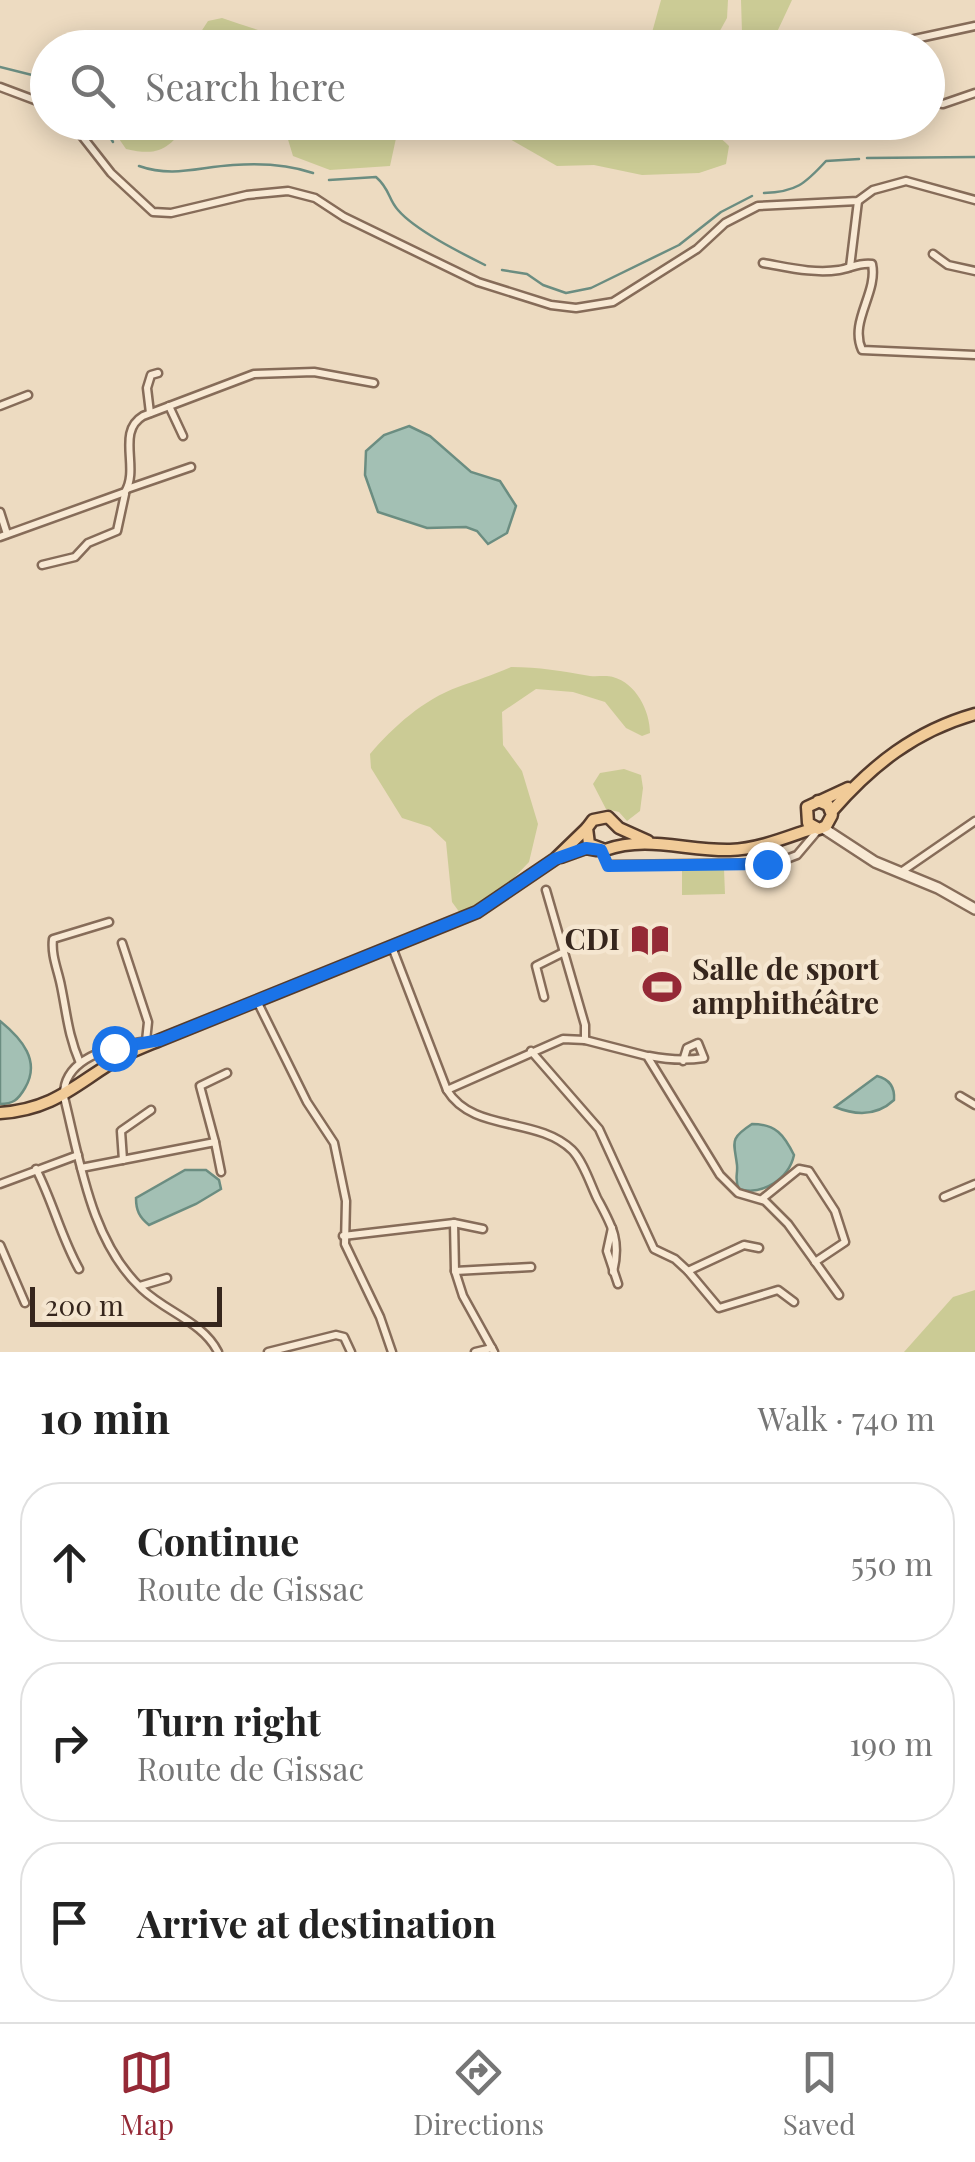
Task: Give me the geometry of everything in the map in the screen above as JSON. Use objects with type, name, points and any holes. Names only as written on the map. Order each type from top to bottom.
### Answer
[{"type":"main road","points":[[555,859],[586,848],[600,850],[648,841],[727,850],[749,848],[819,829],[852,786],[894,750],[946,723],[975,714]]},
{"type":"main road","points":[[778,840],[818,801],[852,786]]},
{"type":"main road","points":[[818,801],[825,802],[832,813]]},
{"type":"main road","points":[[806,811],[806,820],[819,829]]},
{"type":"main road","points":[[0,1113],[41,1107],[64,1097],[124,1056],[494,904],[555,859],[593,820],[603,816],[648,841]]},
{"type":"main road","points":[[587,828],[589,844],[600,850]]},
{"type":"main road","points":[[616,845],[619,828]]},
{"type":"street","points":[[945,32],[975,26]]},
{"type":"street","points":[[0,88],[30,99]]},
{"type":"street","points":[[945,103],[975,94]]},
{"type":"street","points":[[84,140],[111,174],[153,212],[171,213],[288,191],[316,198],[344,217],[478,282],[551,305],[593,308],[613,302],[697,249],[725,223],[758,206],[858,201],[873,190],[906,182],[975,200]]},
{"type":"street","points":[[850,267],[858,201]]},
{"type":"street","points":[[933,254],[948,265],[975,271]]},
{"type":"street","points":[[762,262],[802,270],[872,264],[874,271],[859,330],[862,350],[975,354]]},
{"type":"street","points":[[42,566],[75,557],[88,542],[117,531],[132,473],[129,429],[133,422],[254,374],[314,372],[374,383]]},
{"type":"street","points":[[150,413],[147,382],[158,373]]},
{"type":"street","points":[[0,406],[28,395]]},
{"type":"street","points":[[169,406],[184,436]]},
{"type":"street","points":[[0,512],[3,535],[192,467]]},
{"type":"street","points":[[832,813],[844,841]]},
{"type":"street","points":[[900,873],[975,821]]},
{"type":"street","points":[[600,850],[608,866],[776,863],[802,852],[819,829],[875,862],[938,888],[975,909]]},
{"type":"street","points":[[546,890],[586,1040]]},
{"type":"street","points":[[80,1063],[68,1036],[53,939],[109,922]]},
{"type":"street","points":[[122,943],[148,1022],[146,1041]]},
{"type":"street","points":[[392,947],[455,1102],[477,1116],[532,1128],[574,1151],[612,1227],[607,1251],[618,1284]]},
{"type":"street","points":[[544,997],[536,966],[564,952]]},
{"type":"street","points":[[257,1001],[307,1102],[334,1144],[346,1201],[344,1236],[392,1352]]},
{"type":"street","points":[[447,1090],[563,1039],[586,1040],[683,1061]]},
{"type":"street","points":[[160,1040],[98,1052],[70,1072],[64,1097],[103,1233],[139,1287],[210,1336],[218,1352]]},
{"type":"street","points":[[531,1052],[598,1129],[654,1249],[675,1258],[719,1308],[778,1290],[794,1302]]},
{"type":"street","points":[[648,1056],[720,1175],[738,1193],[761,1200],[788,1224],[839,1295]]},
{"type":"street","points":[[221,1172],[200,1086],[226,1073]]},
{"type":"street","points":[[960,1096],[975,1106]]},
{"type":"street","points":[[123,1160],[121,1132],[151,1110]]},
{"type":"street","points":[[82,1168],[216,1142]]},
{"type":"street","points":[[0,1184],[78,1155]]},
{"type":"street","points":[[36,1169],[79,1270]]},
{"type":"street","points":[[761,1200],[799,1169],[809,1171],[835,1211],[845,1242],[815,1262]]},
{"type":"street","points":[[944,1197],[975,1184]]},
{"type":"street","points":[[344,1236],[454,1222],[484,1229]]},
{"type":"street","points":[[454,1222],[455,1271],[463,1296],[493,1350],[475,1352]]},
{"type":"street","points":[[0,1245],[24,1303]]},
{"type":"street","points":[[688,1270],[744,1245],[759,1248]]},
{"type":"street","points":[[455,1271],[531,1267]]},
{"type":"street","points":[[139,1287],[167,1278]]},
{"type":"street","points":[[268,1352],[336,1335],[344,1338],[351,1352]]},
{"type":"green space","points":[[661,0],[728,0],[727,18],[720,30],[653,30]]},
{"type":"green space","points":[[741,0],[792,0],[778,30],[742,30]]},
{"type":"green space","points":[[222,18],[259,30],[202,30],[208,21]]},
{"type":"green space","points":[[120,140],[173,140],[156,151],[126,149]]},
{"type":"green space","points":[[288,140],[396,140],[390,166],[330,170],[293,156]]},
{"type":"green space","points":[[512,140],[722,140],[729,146],[726,164],[699,173],[642,175],[594,165],[557,166]]},
{"type":"green space","points":[[511,667],[621,680],[640,699],[650,733],[642,736],[626,728],[605,702],[573,692],[536,689],[502,712],[503,745],[522,771],[538,824],[529,862],[498,895],[460,913],[452,902],[446,842],[430,827],[402,818],[371,768],[370,754],[399,724],[433,699]]},
{"type":"green space","points":[[624,769],[641,775],[643,788],[640,811],[627,821],[619,812],[606,809],[593,784],[600,773]]},
{"type":"green space","points":[[724,869],[725,894],[682,895],[682,870]]},
{"type":"green space","points":[[975,1290],[975,1352],[904,1352],[953,1297]]},
{"type":"shaded area","points":[[409,426],[430,436],[471,472],[500,481],[516,506],[507,533],[488,544],[477,531],[466,527],[427,528],[378,512],[365,475],[366,451],[384,435]]},
{"type":"shaded area","points":[[0,1021],[22,1043],[31,1069],[20,1096],[0,1104]]},
{"type":"shaded area","points":[[877,1076],[888,1081],[894,1100],[866,1113],[835,1107]]},
{"type":"shaded area","points":[[752,1124],[778,1132],[794,1155],[787,1171],[774,1183],[757,1190],[739,1189],[734,1145],[736,1137]]},
{"type":"shaded area","points":[[185,1170],[206,1170],[219,1180],[221,1189],[149,1225],[139,1213],[136,1198]]},
{"type":"waterway","points":[[0,67],[30,74]]},
{"type":"waterway","points":[[867,158],[975,157]]},
{"type":"waterway","points":[[764,193],[799,185],[826,161],[859,159]]},
{"type":"waterway","points":[[139,166],[175,171],[263,164],[313,173]]},
{"type":"waterway","points":[[329,180],[376,177],[406,218],[485,265]]},
{"type":"waterway","points":[[502,270],[527,274],[566,293],[591,288],[679,245],[721,212],[752,196]]},
{"type":"place","name":"CDI","points":[[650,940]]},
{"type":"place","name":"Salle de sport amphithéâtre","points":[[662,987]]},
{"type":"route","points":[[114,1048],[160,1040],[477,912],[555,859],[586,848],[601,850],[608,866],[767,864]]}]
